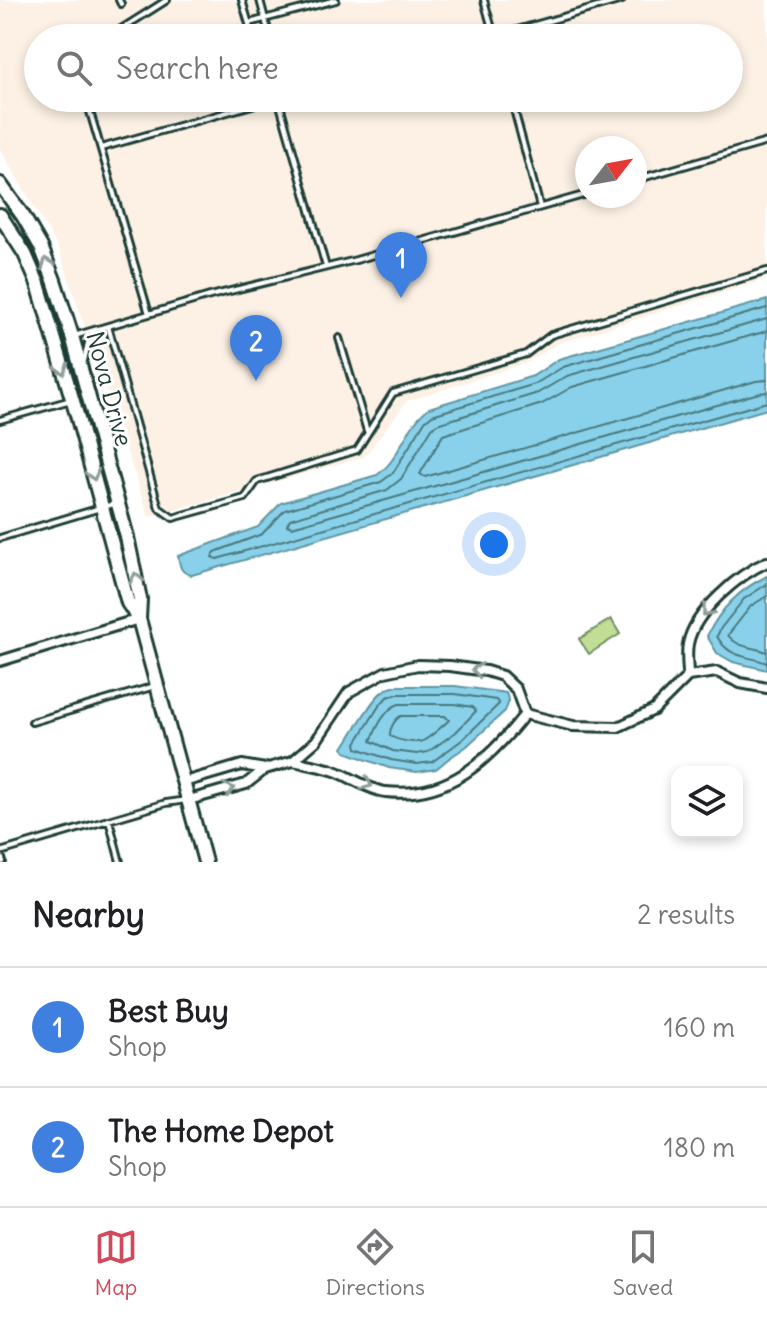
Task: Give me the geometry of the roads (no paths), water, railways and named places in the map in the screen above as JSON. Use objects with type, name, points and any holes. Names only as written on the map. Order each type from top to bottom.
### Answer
[{"type":"street","name":"Nova Drive","points":[[0,184],[41,247],[72,336],[140,599],[139,619],[205,862]]},
{"type":"street","name":"Nova Drive","points":[[0,215],[25,254],[38,284],[128,603],[139,619]]},
{"type":"street","points":[[38,284],[56,320],[72,336]]},
{"type":"street","points":[[72,400],[87,395]]},
{"type":"street","points":[[688,676],[688,644],[693,628],[709,606],[753,568],[767,562]]},
{"type":"street","points":[[0,661],[139,619]]},
{"type":"street","points":[[189,800],[246,784],[265,769],[293,761],[316,741],[349,692],[385,672],[418,665],[450,666],[502,676],[516,689],[525,714]]},
{"type":"street","points":[[525,714],[573,726],[618,727],[654,710],[688,676],[717,672],[739,682],[767,688]]},
{"type":"street","points":[[293,761],[332,770],[384,792],[428,791],[458,779],[499,745],[525,714]]},
{"type":"street","points":[[184,782],[242,765],[265,769]]},
{"type":"lane","points":[[129,24],[167,0]]},
{"type":"lane","points":[[242,0],[249,23],[336,0]]},
{"type":"lane","points":[[260,0],[266,24]]},
{"type":"lane","points":[[484,0],[490,24]]},
{"type":"lane","points":[[537,24],[622,0]]},
{"type":"lane","points":[[90,112],[149,314]]},
{"type":"lane","points":[[101,148],[228,112]]},
{"type":"lane","points":[[282,112],[326,267]]},
{"type":"lane","points":[[515,112],[540,207]]},
{"type":"lane","points":[[647,177],[767,142]]},
{"type":"lane","points":[[72,336],[575,197]]},
{"type":"lane","points":[[108,326],[159,508],[173,518],[245,498],[257,481],[357,450],[393,393],[526,354],[551,335],[767,271]]},
{"type":"lane","points":[[82,375],[88,343],[97,329]]},
{"type":"lane","points":[[339,338],[368,433]]},
{"type":"lane","points":[[0,420],[72,400]]},
{"type":"lane","points":[[0,538],[117,503]]},
{"type":"lane","points":[[32,722],[157,685]]},
{"type":"lane","points":[[3,862],[0,852],[166,803],[189,800]]},
{"type":"lane","points":[[109,820],[120,862]]},
{"type":"water","points":[[767,300],[767,409],[192,575],[181,568],[178,556],[258,527],[281,503],[377,475],[392,460],[414,423],[429,408],[533,376],[559,359]]},
{"type":"water","points":[[767,576],[767,670],[733,662],[717,653],[707,636],[732,601]]},
{"type":"water","points":[[397,686],[455,686],[506,693],[508,704],[505,711],[467,746],[436,769],[417,772],[389,768],[345,752],[343,748],[375,699],[385,690]]},
{"type":"place","name":"Best Buy","points":[[401,298]]},
{"type":"place","name":"The Home Depot","points":[[256,381]]}]
